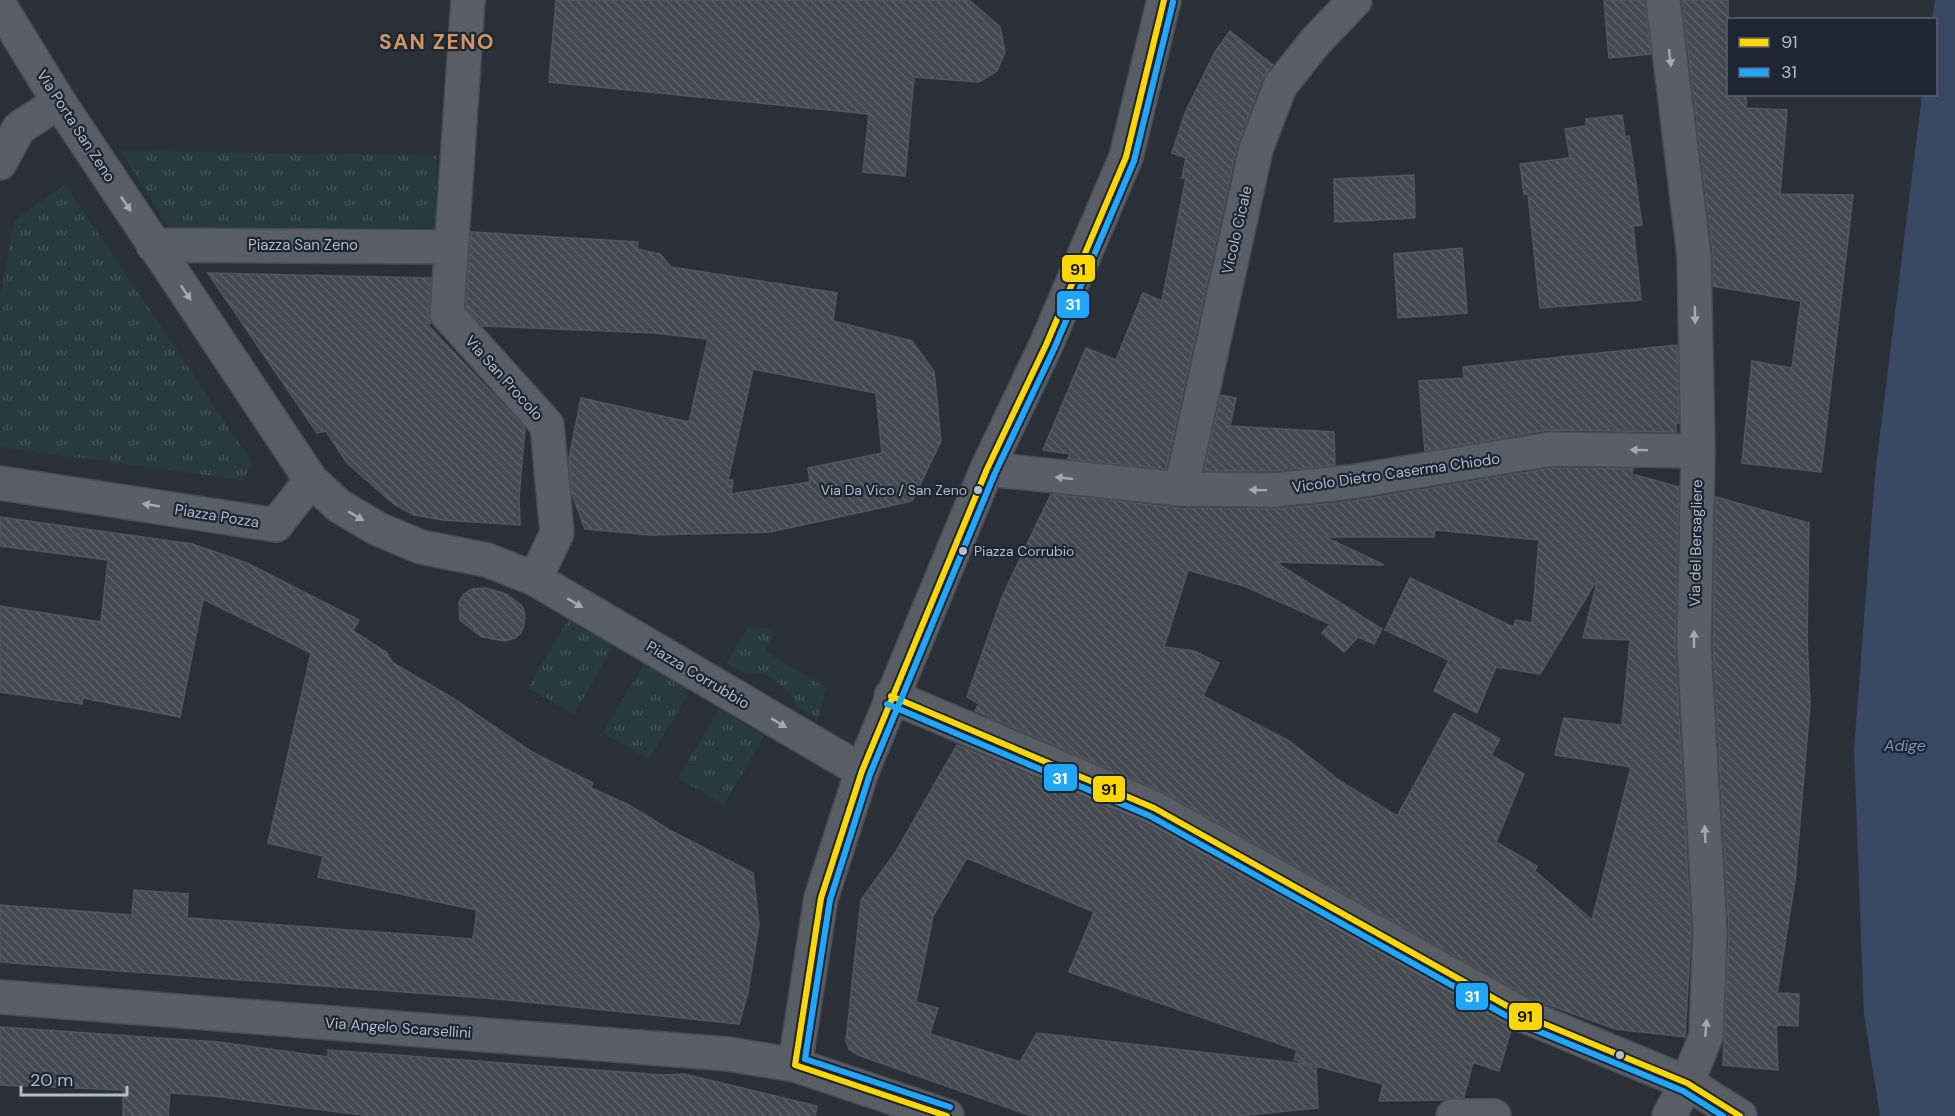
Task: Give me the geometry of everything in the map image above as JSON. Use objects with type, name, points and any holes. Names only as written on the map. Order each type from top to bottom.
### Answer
[{"type":"street","points":[[453,238],[468,0]]},
{"type":"street","points":[[948,1116],[795,1065],[821,898],[862,771],[891,696],[987,469],[1046,345],[1126,157],[1164,0]]},
{"type":"street","name":"Vicolo Cicale","points":[[1181,489],[1256,149],[1280,86],[1354,0]]},
{"type":"street","name":"Via del Bersagliere","points":[[1663,0],[1694,256],[1698,451],[1694,646],[1710,932],[1706,1036],[1687,1083],[1669,1116]]},
{"type":"street","name":"Via Porta San Zeno","points":[[0,6],[59,102],[153,245]]},
{"type":"street","points":[[0,163],[9,122],[59,102]]},
{"type":"street","name":"Piazza San Zeno","points":[[153,245],[453,238]]},
{"type":"street","name":"Via San Procolo","points":[[453,238],[447,314],[547,425],[557,533],[535,579]]},
{"type":"street","points":[[153,245],[311,480]]},
{"type":"street","name":"Vicolo Dietro Caserma Chiodo","points":[[987,469],[1181,489],[1274,490],[1350,482],[1551,449],[1698,451]]},
{"type":"street","name":"Piazza Pozza","points":[[0,483],[276,525],[311,480]]},
{"type":"street","name":"Piazza Corrubbio","points":[[311,480],[339,506],[378,529],[421,547],[487,560],[535,579],[862,771]]},
{"type":"street","points":[[891,696],[1154,808],[1525,1016],[1687,1083],[1740,1116]]},
{"type":"street","name":"Via Angelo Scarsellini","points":[[0,997],[729,1054],[795,1065]]},
{"type":"green space","points":[[121,151],[436,155],[436,228],[170,230]]},
{"type":"green space","points":[[65,184],[253,464],[242,480],[0,447],[0,300],[14,221]]},
{"type":"green space","points":[[569,618],[614,645],[574,714],[528,688]]},
{"type":"green space","points":[[748,627],[776,630],[765,651],[826,688],[818,719],[796,706],[792,696],[775,680],[764,674],[742,672],[726,663]]},
{"type":"green space","points":[[644,664],[690,691],[649,759],[603,733]]},
{"type":"green space","points":[[719,709],[764,736],[724,805],[678,778]]},
{"type":"water","name":"Adige","points":[[1935,0],[1955,0],[1955,1116],[1880,1116],[1864,1014],[1854,750],[1875,475],[1922,96],[1937,96],[1937,18],[1932,18]]},
{"type":"building","points":[[556,0],[969,0],[1000,27],[1005,52],[997,71],[979,82],[914,77],[905,176],[863,172],[869,114],[549,82]]},
{"type":"building","points":[[1604,0],[1645,0],[1651,54],[1609,58]]},
{"type":"building","points":[[1682,0],[1728,0],[1727,96],[1746,96],[1746,108],[1787,110],[1780,194],[1853,195],[1821,472],[1742,463],[1752,361],[1792,368],[1801,301],[1713,286],[1713,254]]},
{"type":"building","points":[[1230,31],[1273,65],[1262,79],[1237,146],[1166,469],[1068,459],[1070,454],[1043,450],[1086,348],[1116,360],[1143,293],[1162,301],[1186,178],[1182,178],[1186,158],[1172,153],[1185,113],[1215,52]]},
{"type":"building","points":[[1622,115],[1625,137],[1629,136],[1642,225],[1633,226],[1641,300],[1540,308],[1528,194],[1524,194],[1520,164],[1570,158],[1565,129],[1586,126],[1586,119]]},
{"type":"building","points":[[1414,175],[1415,218],[1335,222],[1334,179]]},
{"type":"building","points":[[471,232],[638,242],[637,249],[660,254],[671,267],[837,293],[833,321],[912,341],[934,371],[941,441],[912,501],[770,532],[651,535],[585,529],[572,494],[569,458],[581,398],[689,422],[708,339],[655,333],[483,326],[466,307]],"holes":[[[753,369],[876,393],[882,453],[808,468],[810,482],[731,494],[733,480],[728,480]]]},
{"type":"building","points":[[1462,248],[1467,313],[1398,318],[1394,254]]},
{"type":"building","points":[[208,273],[431,278],[428,313],[431,323],[426,323],[525,428],[519,497],[520,525],[444,520],[414,515],[395,505],[347,463],[326,431],[317,433]]},
{"type":"building","points":[[1677,345],[1679,423],[1676,423],[1676,432],[1548,430],[1425,451],[1419,381],[1464,378],[1463,367]]},
{"type":"building","points":[[1221,395],[1236,398],[1230,426],[1334,432],[1335,465],[1273,471],[1204,471]]},
{"type":"building","points":[[1552,468],[1633,469],[1632,474],[1679,487],[1675,647],[1691,932],[1685,1037],[1615,1029],[1533,999],[1163,792],[975,711],[979,704],[967,697],[1002,597],[1051,494],[1179,508],[1276,509],[1353,501]],"holes":[[[1435,530],[1539,540],[1532,623],[1516,620],[1513,627],[1410,578],[1385,630],[1449,660],[1434,691],[1477,713],[1496,667],[1540,674],[1598,578],[1583,638],[1630,640],[1622,725],[1564,718],[1555,755],[1631,767],[1592,920],[1535,871],[1537,866],[1496,842],[1524,774],[1491,755],[1500,739],[1454,713],[1397,816],[1340,781],[1289,741],[1203,696],[1219,663],[1194,651],[1164,647],[1188,570],[1244,586],[1330,624],[1322,633],[1344,652],[1358,637],[1374,644],[1382,629],[1275,562],[1384,565],[1325,537],[1434,537]]]},
{"type":"building","points":[[1716,497],[1809,523],[1807,638],[1810,704],[1795,881],[1777,993],[1799,994],[1798,1026],[1776,1025],[1778,1070],[1723,1065],[1729,931],[1713,646]]},
{"type":"building","points":[[0,517],[192,544],[247,563],[359,620],[353,631],[386,652],[393,663],[454,699],[532,752],[593,783],[591,788],[629,805],[671,831],[753,873],[759,924],[748,992],[739,1024],[498,999],[0,962],[0,905],[132,915],[134,890],[188,894],[187,918],[473,939],[477,910],[318,877],[323,856],[268,843],[311,653],[203,599],[180,717],[83,698],[82,704],[0,692],[0,606],[101,622],[108,560],[0,546]]},
{"type":"building","points":[[486,588],[506,594],[522,606],[525,615],[524,625],[521,633],[515,638],[505,641],[482,637],[460,620],[459,602],[464,594],[472,589]]},
{"type":"building","points":[[957,745],[1146,825],[1511,1030],[1499,1071],[1473,1062],[1464,1097],[1444,1100],[1379,1101],[1383,1084],[1316,1066],[1318,1108],[1239,1116],[1032,1116],[858,1055],[849,1049],[846,1041],[861,900],[895,853]],"holes":[[[967,858],[1094,912],[1069,972],[1297,1050],[1294,1060],[1313,1065],[1037,1033],[1020,1062],[930,1034],[938,1008],[916,1002],[933,916]]]},
{"type":"building","points":[[0,1027],[218,1042],[328,1057],[328,1050],[663,1075],[684,1074],[817,1106],[815,1116],[370,1116],[214,1096],[170,1093],[168,1116],[123,1116],[123,1090],[0,1085]]},
{"type":"transit line","name":"91","points":[[795,1065],[821,898],[862,771],[987,469],[1046,345],[1126,157],[1164,0]]},
{"type":"transit line","name":"31","points":[[950,1107],[805,1059],[830,900],[870,774],[995,473],[1054,349],[1134,161],[1173,2]]},
{"type":"transit line","name":"91","points":[[891,696],[1154,808],[1525,1016],[1687,1083],[1740,1116]]},
{"type":"transit line","name":"31","points":[[887,704],[1150,816],[1521,1024],[1683,1091],[1723,1116]]},
{"type":"transit line","name":"91","points":[[795,1065],[947,1116]]},
{"type":"place","name":"Via Da Vico / San Zeno","points":[[978,490]]},
{"type":"place","name":"Piazza Corrubio","points":[[963,551]]},
{"type":"district","name":"SAN ZENO","points":[[437,42]]}]
